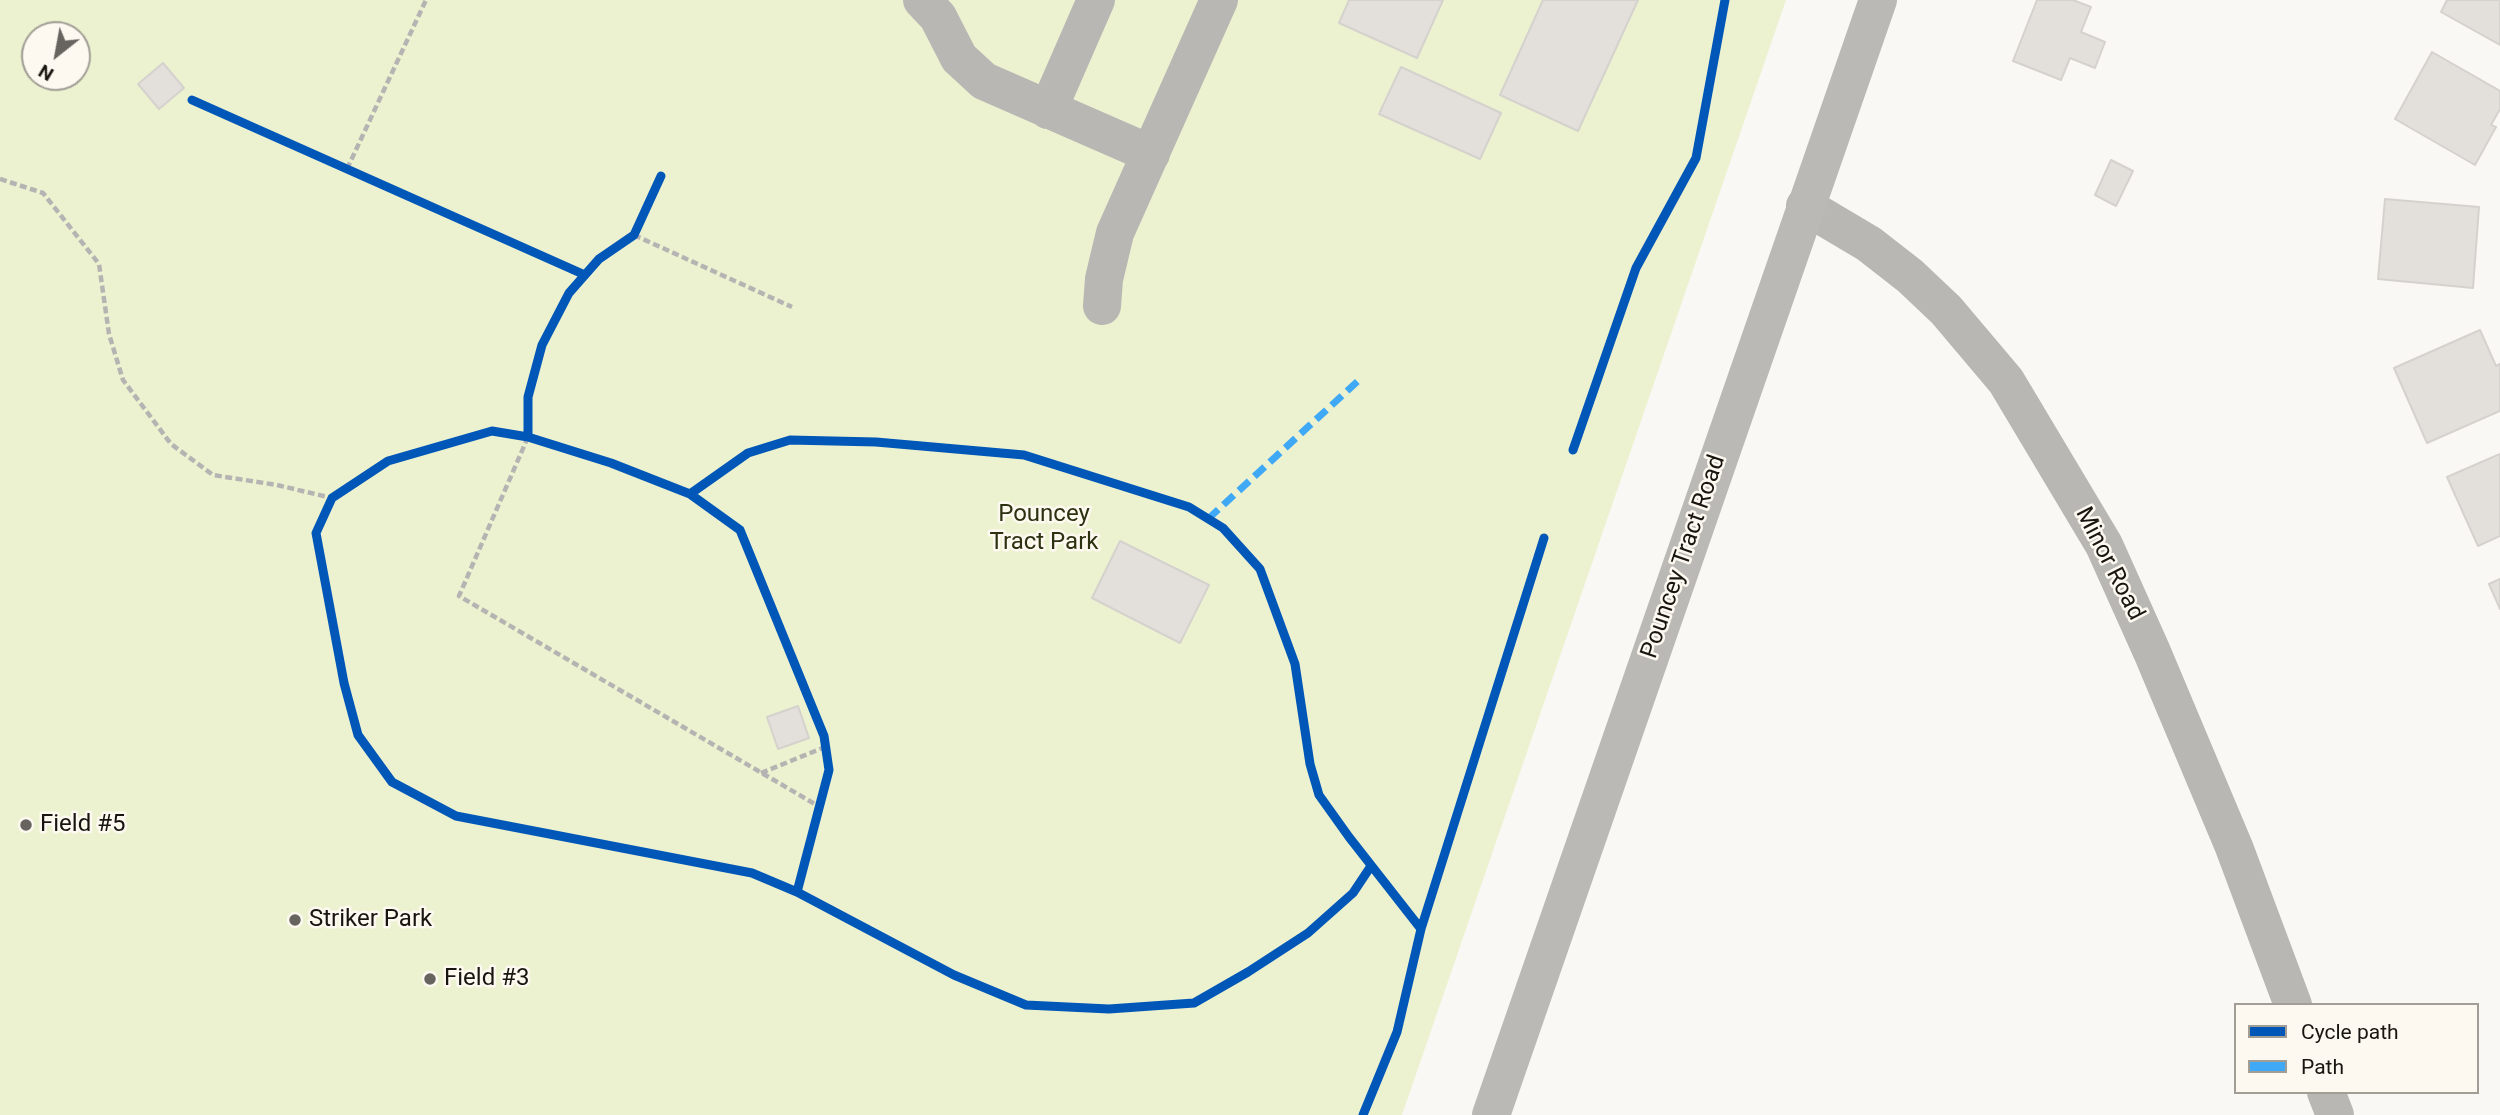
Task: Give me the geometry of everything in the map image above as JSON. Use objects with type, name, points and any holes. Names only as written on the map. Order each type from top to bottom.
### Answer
[{"type":"main road","name":"Pouncey Tract Road","points":[[1491,1115],[1878,0]]},
{"type":"street","points":[[922,0],[938,17],[959,58],[970,71],[984,81],[1151,154]]},
{"type":"street","points":[[1048,110],[1096,0]]},
{"type":"street","points":[[1102,306],[1109,252],[1219,0]]},
{"type":"street","name":"Minor Road","points":[[1805,206],[1869,244],[1910,276],[1946,310],[2006,382],[2110,557],[2234,847],[2292,1003]]},
{"type":"street","points":[[2327,1094],[2335,1115]]},
{"type":"path","points":[[348,169],[426,0]]},
{"type":"path","points":[[335,164],[360,175]]},
{"type":"path","points":[[0,179],[43,193],[99,264],[108,334],[123,380],[171,444],[213,475],[277,485],[332,498]]},
{"type":"path","points":[[625,241],[634,235],[639,223]]},
{"type":"path","points":[[634,235],[792,307]]},
{"type":"path","points":[[528,424],[528,437],[459,596],[820,807]]},
{"type":"path","points":[[516,435],[540,441]]},
{"type":"path","points":[[327,510],[332,498],[344,491]]},
{"type":"path","points":[[824,736],[827,759]]},
{"type":"path","points":[[761,773],[825,747]]},
{"type":"path","points":[[816,819],[823,795]]},
{"type":"green space","name":"Pouncey Tract Park","points":[[0,0],[1786,0],[1402,1115],[0,1115]]},
{"type":"building","points":[[1349,0],[1443,0],[1417,58],[1339,23]]},
{"type":"building","points":[[1543,0],[1638,0],[1578,131],[1500,95]]},
{"type":"building","points":[[2037,0],[2073,0],[2091,7],[2081,32],[2105,42],[2095,68],[2070,58],[2061,80],[2013,61]]},
{"type":"building","points":[[2447,0],[2500,0],[2500,45],[2441,12]]},
{"type":"building","points":[[2432,52],[2500,91],[2500,109],[2491,125],[2496,127],[2475,165],[2395,119]]},
{"type":"building","points":[[163,63],[184,88],[159,109],[138,84]]},
{"type":"building","points":[[1401,67],[1501,113],[1480,159],[1379,114]]},
{"type":"building","points":[[2111,160],[2133,171],[2116,206],[2095,195]]},
{"type":"building","points":[[2385,199],[2479,207],[2473,288],[2378,279]]},
{"type":"building","points":[[2480,330],[2496,366],[2500,364],[2500,411],[2427,443],[2394,368]]},
{"type":"building","points":[[2500,454],[2500,536],[2478,546],[2447,477]]},
{"type":"building","points":[[1120,541],[1209,585],[1180,643],[1092,598]]},
{"type":"building","points":[[2500,579],[2500,609],[2489,584]]},
{"type":"building","points":[[798,706],[809,738],[778,749],[767,717]]},
{"type":"marked path","points":[[1208,519],[1359,380]]},
{"type":"cycle path","points":[[1573,450],[1636,268],[1696,158],[1725,0]]},
{"type":"cycle path","points":[[192,100],[585,275]]},
{"type":"cycle path","points":[[528,437],[528,397],[542,345],[569,293],[599,259],[634,235],[661,176]]},
{"type":"cycle path","points":[[1371,866],[1353,893],[1308,933],[1194,1003],[1109,1009],[1026,1005],[954,975],[797,892],[752,873],[456,816],[392,782],[358,735],[344,683],[316,533],[332,498],[388,461],[492,431],[528,437],[611,463],[690,494],[748,453],[790,440],[876,442],[1024,455],[1189,507],[1223,528],[1260,569],[1295,664],[1310,764],[1319,795],[1421,929]]},
{"type":"cycle path","points":[[690,494],[740,530],[824,736],[829,770],[797,892]]},
{"type":"cycle path","points":[[1363,1115],[1397,1032],[1421,929],[1544,538]]},
{"type":"place","name":"Field #5","points":[[26,825]]},
{"type":"place","name":"Striker Park","points":[[295,920]]},
{"type":"place","name":"Field #3","points":[[430,979]]}]
